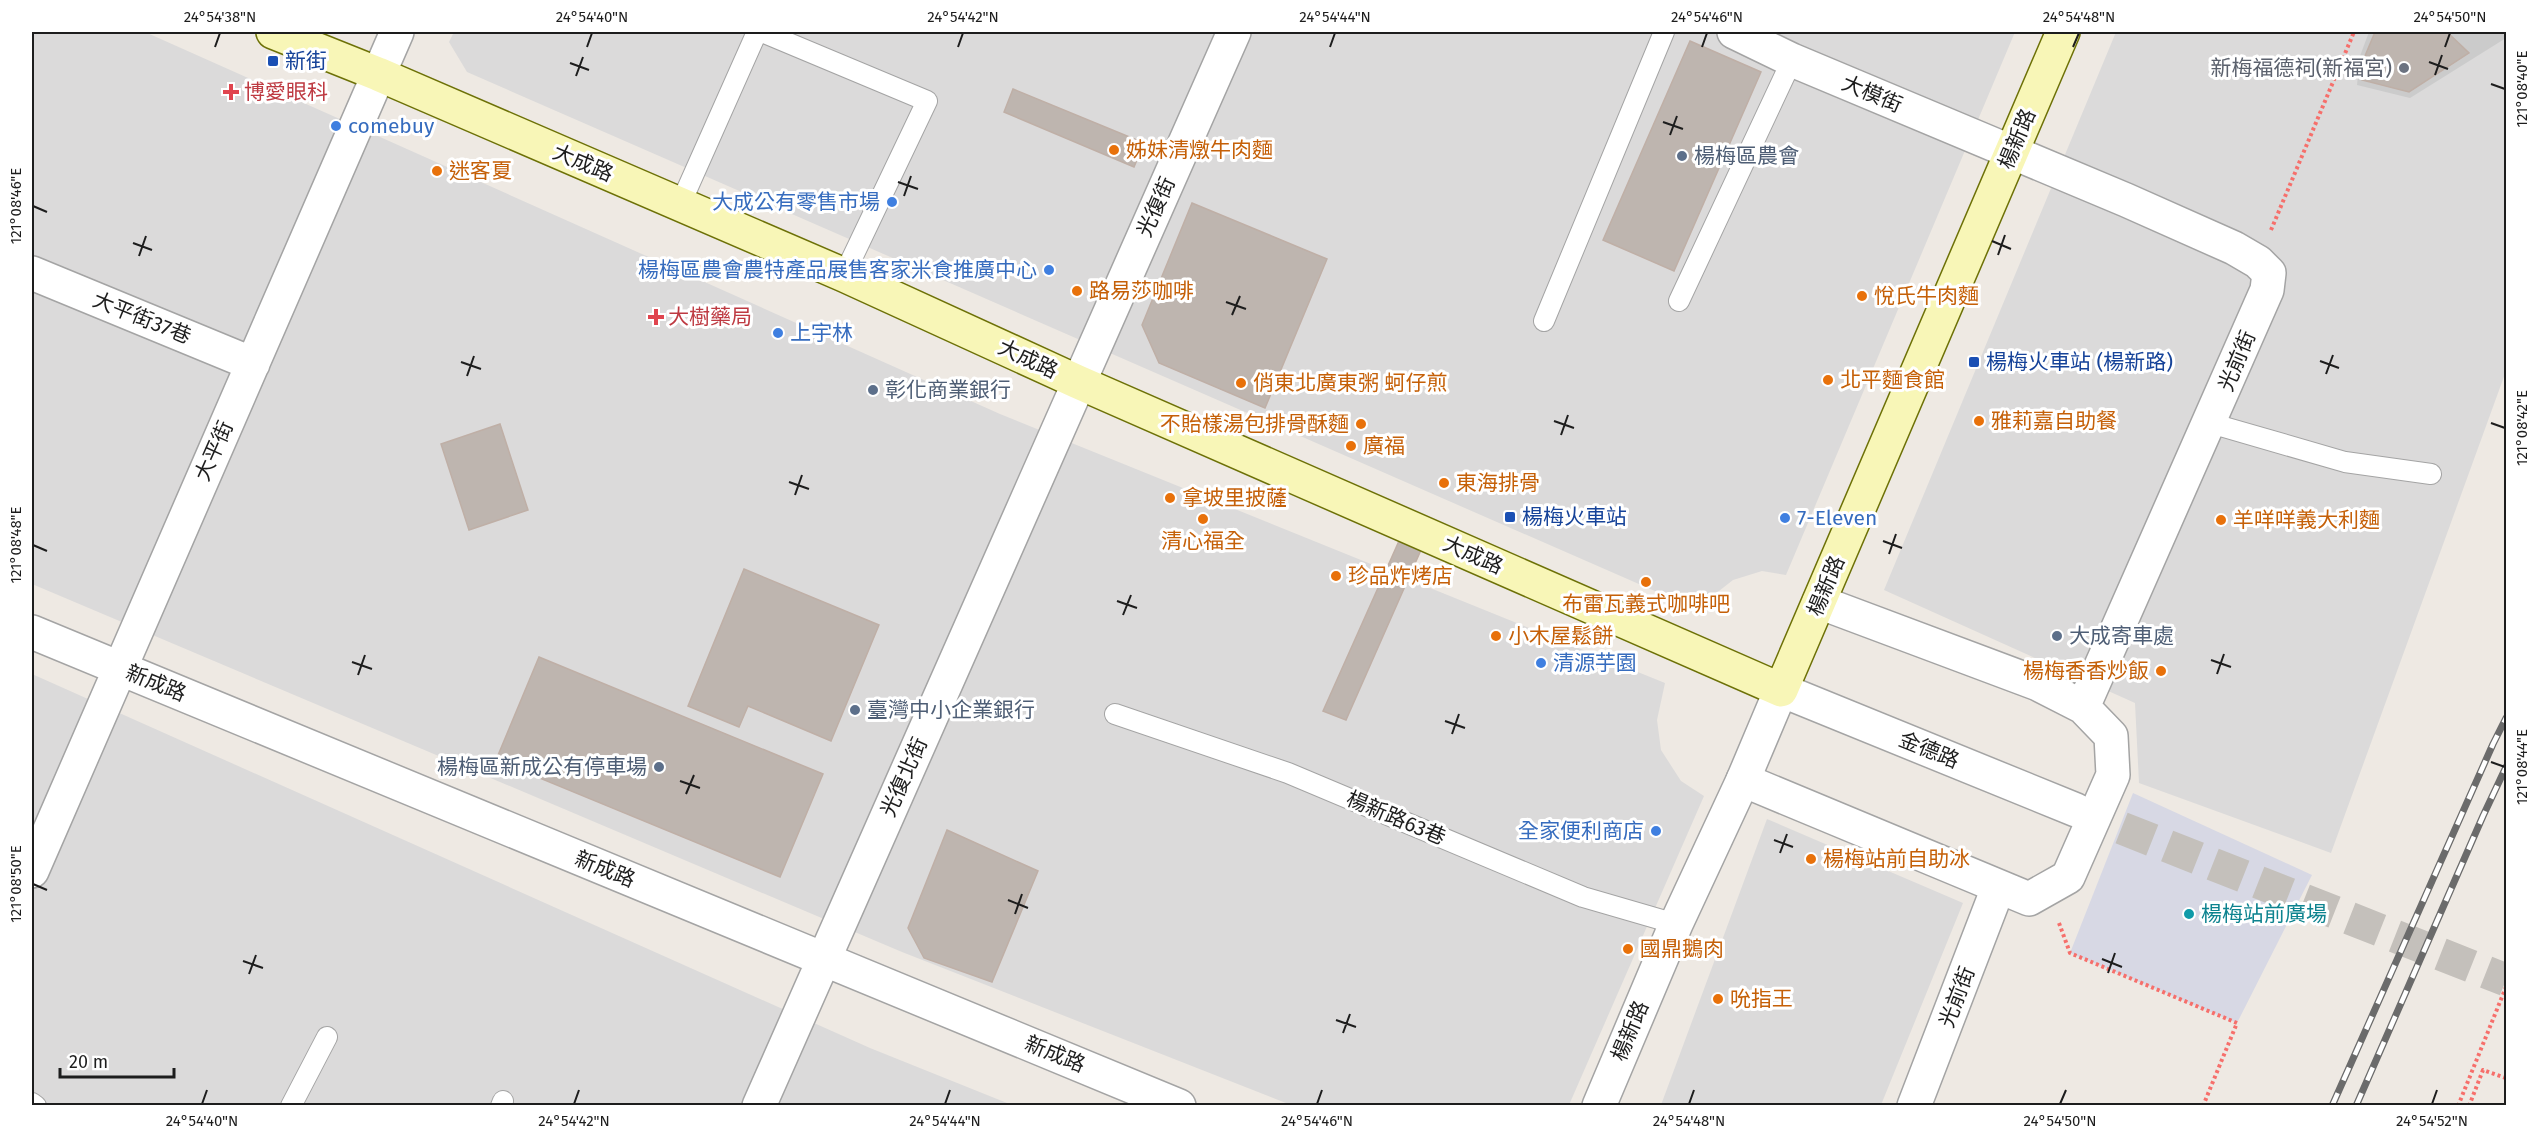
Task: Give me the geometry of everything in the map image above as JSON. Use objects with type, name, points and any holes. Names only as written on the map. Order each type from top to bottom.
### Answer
[{"type":"main road","name":"大成路","points":[[273,32],[378,74],[844,275],[1078,382],[1781,690]]},
{"type":"main road","name":"楊新路","points":[[1781,690],[2012,154],[2062,32]]},
{"type":"street","name":"大平街","points":[[32,870],[397,32]]},
{"type":"street","name":"光復街","points":[[1078,382],[1234,32]]},
{"type":"street","name":"大模街","points":[[1734,32],[1792,60],[2012,154]]},
{"type":"street","points":[[2012,154],[2126,200],[2258,261]]},
{"type":"street","name":"光前街","points":[[2083,707],[2267,290],[2269,273],[2258,261]]},
{"type":"street","name":"大平街37巷","points":[[32,273],[252,364]]},
{"type":"street","name":"光復北街","points":[[759,1106],[1078,382]]},
{"type":"street","points":[[1743,780],[2029,899],[2068,877],[2113,775],[2111,736],[2083,707],[2038,684],[1819,602]]},
{"type":"street","name":"新成路","points":[[32,632],[1179,1106]]},
{"type":"street","name":"楊新路","points":[[1599,1106],[1676,924],[1743,780],[1781,690]]},
{"type":"street","name":"金德路","points":[[1781,690],[2076,810]]},
{"type":"street","name":"光前街","points":[[1914,1106],[1998,888]]},
{"type":"lane","points":[[680,205],[757,32]]},
{"type":"lane","points":[[762,32],[927,101],[844,275]]},
{"type":"lane","points":[[1544,321],[1664,32]]},
{"type":"lane","points":[[1679,302],[1792,60]]},
{"type":"lane","points":[[2210,423],[2345,462],[2431,474]]},
{"type":"lane","name":"楊新路63巷","points":[[1115,714],[1288,773],[1583,897],[1676,924]]},
{"type":"lane","points":[[291,1106],[327,1037]]},
{"type":"lane","points":[[32,1103],[36,1106]]},
{"type":"path","points":[[2258,261],[2354,32]]},
{"type":"path","points":[[2046,889],[2070,953],[2237,1023],[2203,1106]]},
{"type":"path","points":[[2458,1106],[2506,987]]},
{"type":"path","points":[[2469,1106],[2483,1070],[2506,1078]]},
{"type":"shaded area","points":[[32,32],[145,32],[1000,414],[1665,683],[1657,720],[1661,750],[1681,781],[1704,796],[1569,1105],[1291,1105],[902,952],[32,584]]},
{"type":"shaded area","points":[[454,32],[2015,32],[1786,575],[1762,571],[1733,580],[1696,609],[467,72],[449,42]]},
{"type":"shaded area","points":[[2116,32],[2506,32],[2506,371],[2331,853],[2139,783],[2135,703],[1884,590]]},
{"type":"shaded area","name":"新梅福德祠(新福宮)","points":[[2369,32],[2502,32],[2506,38],[2410,98],[2357,85],[2360,56]]},
{"type":"shaded area","points":[[32,674],[870,1048],[1012,1105],[32,1105]]},
{"type":"shaded area","name":"楊梅站前廣場","points":[[2133,793],[2312,875],[2237,1023],[2070,953]]},
{"type":"shaded area","points":[[1767,819],[1963,903],[1881,1105],[1661,1105]]},
{"type":"building","name":"新梅福德祠(新福宮)","points":[[2375,32],[2447,32],[2469,53],[2409,92],[2362,80],[2365,56]]},
{"type":"building","name":"楊梅區農會","points":[[1690,41],[1761,72],[1674,271],[1603,240]]},
{"type":"building","points":[[1013,89],[1144,143],[1134,167],[1004,112]]},
{"type":"building","points":[[1192,203],[1327,259],[1265,408],[1159,363],[1142,325]]},
{"type":"building","points":[[500,424],[528,510],[469,530],[441,444]]},
{"type":"building","points":[[1399,541],[1421,550],[1346,720],[1323,711]]},
{"type":"building","points":[[744,569],[879,625],[831,741],[748,706],[739,727],[688,706]]},
{"type":"building","name":"楊梅區新成公有停車場","points":[[539,657],[823,774],[780,877],[496,760]]},
{"type":"building","points":[[947,830],[1038,871],[992,982],[924,958],[908,928]]},
{"type":"tunnel","points":[[2076,810],[2506,980]]},
{"type":"railway","points":[[2332,1106],[2506,718]]},
{"type":"railway","points":[[2356,1106],[2506,767]]},
{"type":"place","name":"新街","points":[[273,61]]},
{"type":"place","name":"新梅福德祠(新福宮)","points":[[2404,68]]},
{"type":"place","name":"博愛眼科","points":[[231,92]]},
{"type":"place","name":"comebuy","points":[[336,126]]},
{"type":"place","name":"姊妹清燉牛肉麵","points":[[1114,150]]},
{"type":"place","name":"楊梅區農會","points":[[1682,156]]},
{"type":"place","name":"迷客夏","points":[[437,171]]},
{"type":"place","name":"大成公有零售市場","points":[[892,202]]},
{"type":"place","name":"楊梅區農會農特產品展售客家米食推廣中心","points":[[1049,270]]},
{"type":"place","name":"路易莎咖啡","points":[[1077,291]]},
{"type":"place","name":"悅氏牛肉麵","points":[[1862,296]]},
{"type":"place","name":"大樹藥局","points":[[656,317]]},
{"type":"place","name":"上宇林","points":[[778,333]]},
{"type":"place","name":"楊梅火車站 (楊新路)","points":[[1974,362]]},
{"type":"place","name":"北平麵食館","points":[[1828,380]]},
{"type":"place","name":"俏東北廣東粥 蚵仔煎","points":[[1241,383]]},
{"type":"place","name":"彰化商業銀行","points":[[873,390]]},
{"type":"place","name":"雅莉嘉自助餐","points":[[1979,421]]},
{"type":"place","name":"不貽樣湯包排骨酥麵","points":[[1361,424]]},
{"type":"place","name":"廣福","points":[[1351,446]]},
{"type":"place","name":"東海排骨","points":[[1444,483]]},
{"type":"place","name":"拿坡里披薩","points":[[1170,498]]},
{"type":"place","name":"楊梅火車站","points":[[1510,517]]},
{"type":"place","name":"7-Eleven","points":[[1785,518]]},
{"type":"place","name":"清心福全","points":[[1203,519]]},
{"type":"place","name":"羊咩咩義大利麵","points":[[2221,520]]},
{"type":"place","name":"珍品炸烤店","points":[[1336,576]]},
{"type":"place","name":"布雷瓦義式咖啡吧","points":[[1646,582]]},
{"type":"place","name":"小木屋鬆餅","points":[[1496,636]]},
{"type":"place","name":"大成寄車處","points":[[2057,636]]},
{"type":"place","name":"清源芋園","points":[[1541,663]]},
{"type":"place","name":"楊梅香香炒飯","points":[[2161,671]]},
{"type":"place","name":"臺灣中小企業銀行","points":[[855,710]]},
{"type":"place","name":"楊梅區新成公有停車場","points":[[659,767]]},
{"type":"place","name":"全家便利商店","points":[[1656,831]]},
{"type":"place","name":"楊梅站前自助冰","points":[[1811,859]]},
{"type":"place","name":"楊梅站前廣場","points":[[2189,914]]},
{"type":"place","name":"國鼎鵝肉","points":[[1628,949]]},
{"type":"place","name":"吮指王","points":[[1718,999]]}]
